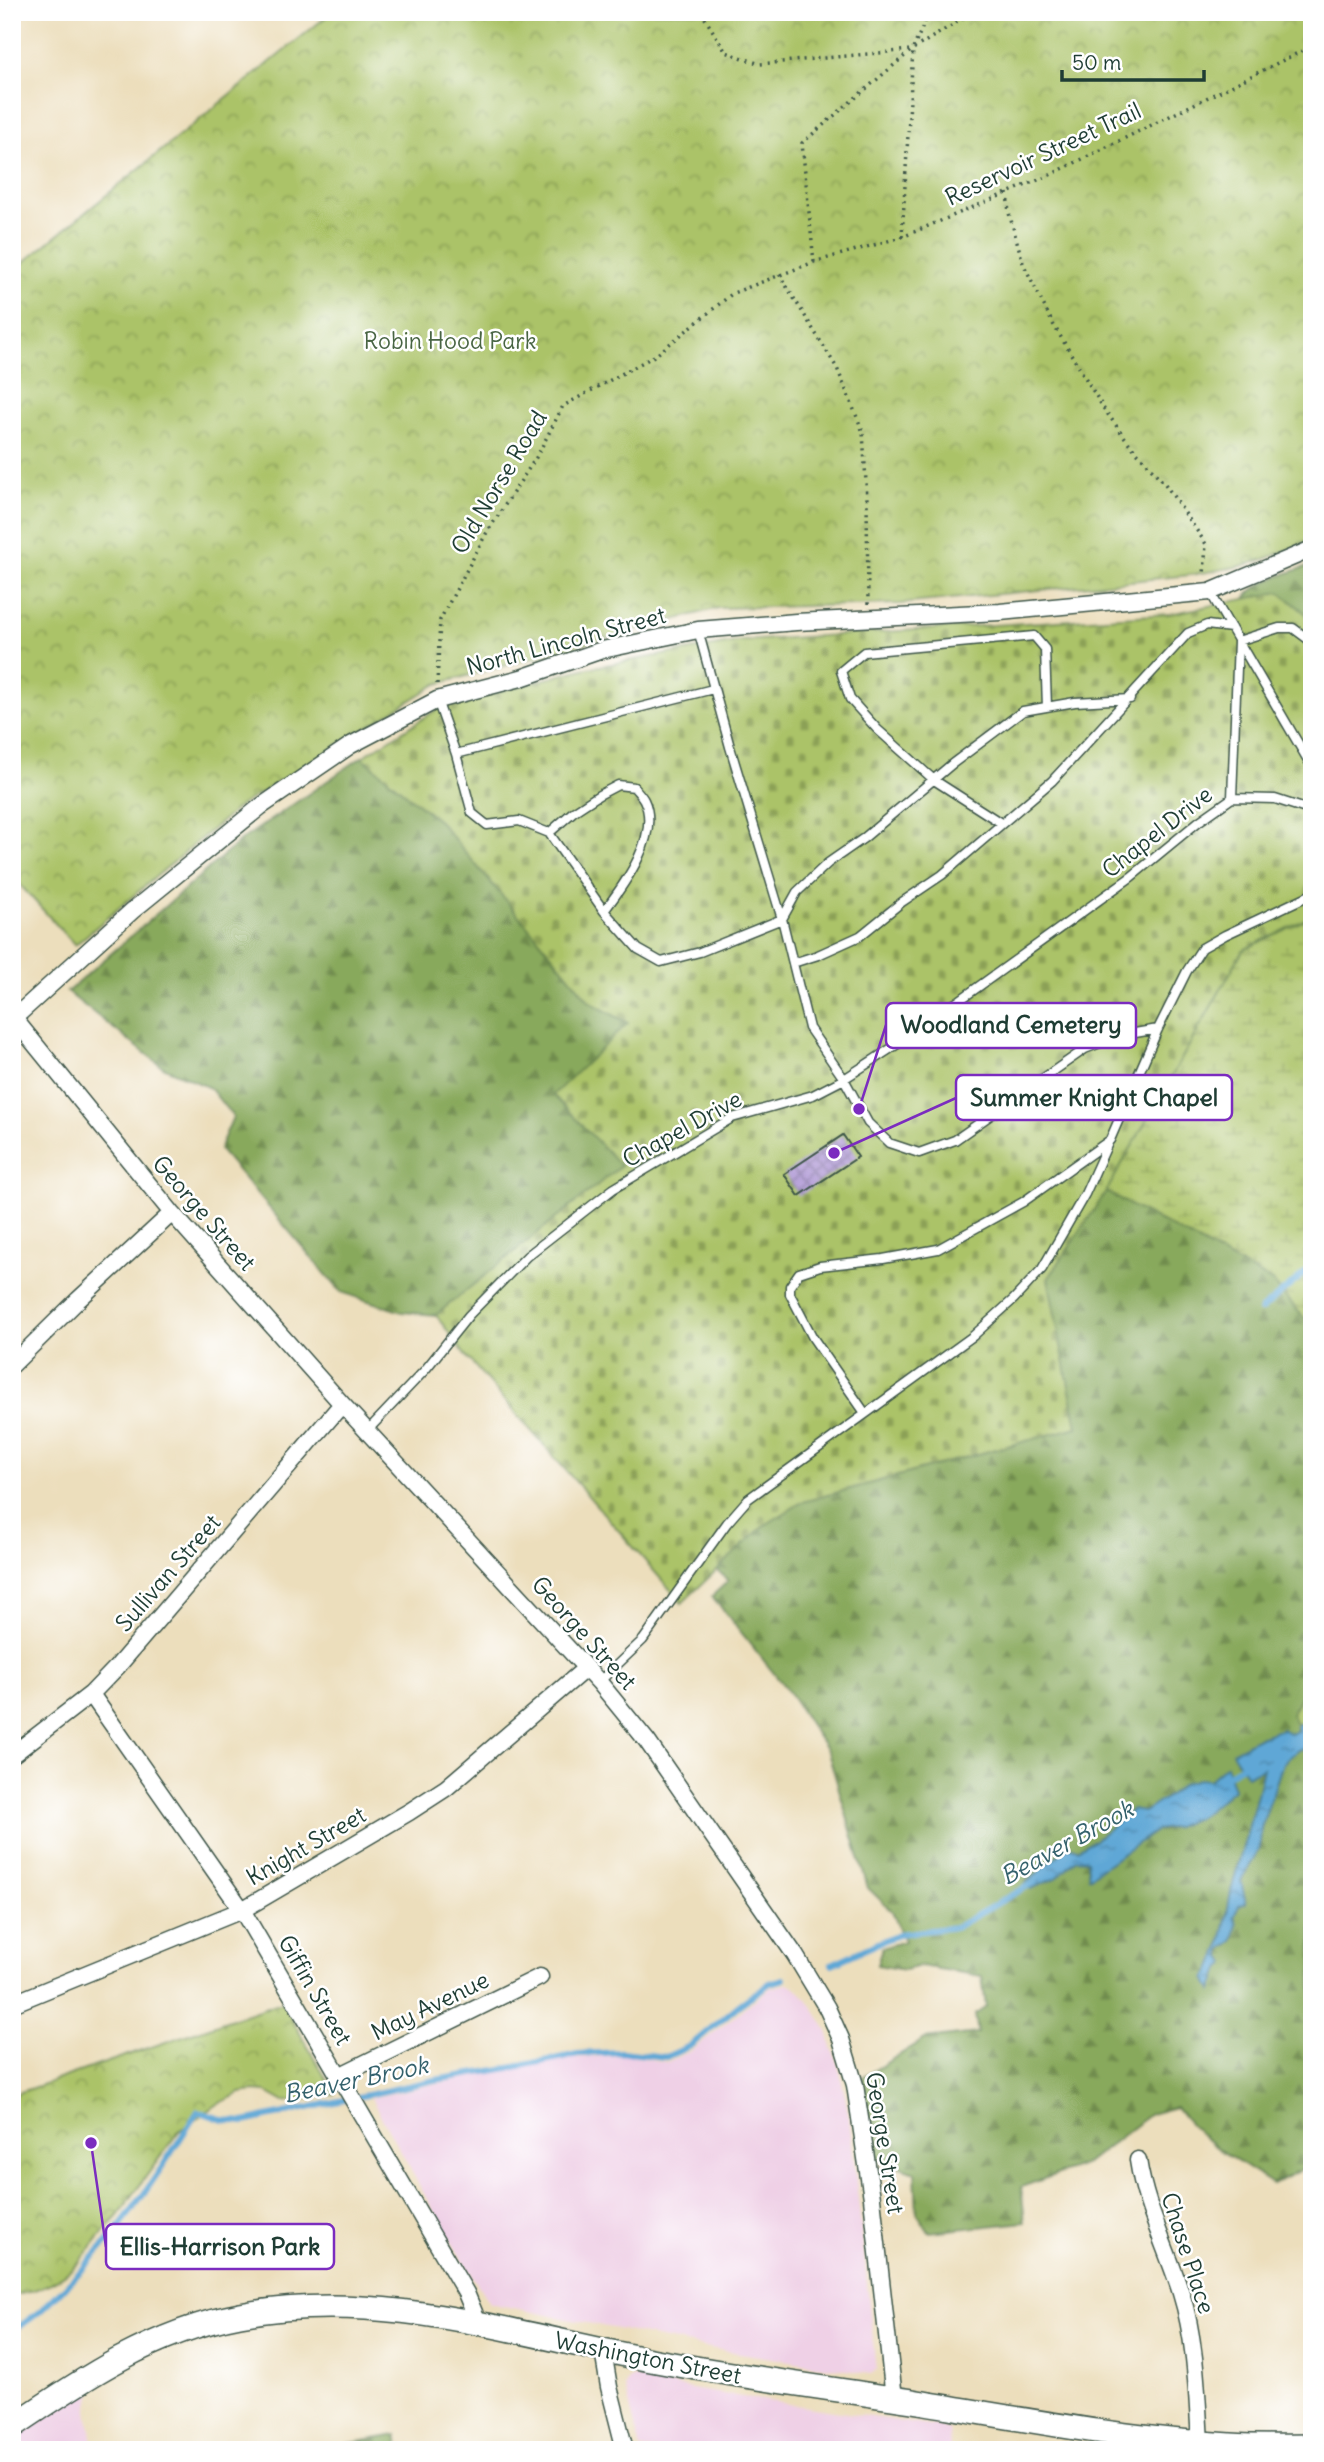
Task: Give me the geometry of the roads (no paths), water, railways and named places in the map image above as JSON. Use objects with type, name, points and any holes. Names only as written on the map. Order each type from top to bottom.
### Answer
[{"type":"main road","name":"Washington Street","points":[[12,2427],[77,2383],[150,2343],[236,2315],[310,2306],[351,2306],[416,2312],[478,2322],[603,2351],[708,2371],[894,2398],[1109,2442],[1312,2446]]},
{"type":"street","name":"North Lincoln Street","points":[[13,1017],[132,911],[260,807],[351,745],[437,700],[521,678],[602,650],[698,630],[796,621],[1000,612],[1210,592],[1312,549]]},
{"type":"street","name":"George Street","points":[[13,1017],[172,1213],[342,1404],[599,1682],[647,1741],[795,1955],[827,2008],[841,2039],[855,2085],[873,2198],[894,2398]]},
{"type":"street","points":[[12,1365],[172,1213]]},
{"type":"street","name":"Sullivan Street","points":[[12,1755],[91,1694],[342,1404]]},
{"type":"street","name":"Knight Street","points":[[12,2004],[242,1910],[446,1788],[586,1668]]},
{"type":"street","name":"Giffin Street","points":[[91,1694],[242,1910],[466,2293],[478,2322]]},
{"type":"street","name":"May Avenue","points":[[343,2082],[540,1977]]},
{"type":"street","name":"Chase Place","points":[[1138,2160],[1146,2202],[1181,2295],[1188,2323],[1193,2352],[1199,2443]]},
{"type":"street","points":[[603,2351],[625,2450]]},
{"type":"lane","points":[[1210,592],[1312,767]]},
{"type":"lane","points":[[793,963],[860,936],[902,902],[942,875],[1052,781],[1188,633],[1207,625],[1231,628]]},
{"type":"lane","points":[[1238,641],[1279,628],[1293,628],[1312,642]]},
{"type":"lane","points":[[698,630],[782,919],[809,1027],[844,1079],[868,1123],[889,1143],[919,1153],[955,1140],[1085,1049],[1118,1036],[1158,1029]]},
{"type":"lane","points":[[1001,823],[934,780],[877,729],[849,699],[841,671],[864,652],[1034,636],[1045,649],[1047,707]]},
{"type":"lane","points":[[1232,798],[1238,641]]},
{"type":"lane","points":[[456,754],[713,689]]},
{"type":"lane","points":[[437,700],[456,754],[472,813],[487,825],[519,821],[549,833],[604,911],[638,949],[661,962],[700,952],[782,919],[797,892],[828,863],[864,838],[1023,711],[1075,702],[1130,699]]},
{"type":"lane","points":[[549,833],[573,812],[618,785],[634,787],[644,799],[649,818],[645,838],[630,876],[604,911]]},
{"type":"lane","name":"Chapel Drive","points":[[368,1430],[425,1370],[469,1315],[527,1256],[613,1189],[732,1118],[813,1095],[844,1079],[907,1038],[1131,877],[1232,798],[1251,796],[1275,799],[1312,811]]},
{"type":"lane","points":[[599,1682],[643,1640],[727,1523],[748,1499],[972,1336],[1014,1299],[1042,1269],[1085,1194],[1158,1029],[1187,971],[1202,948],[1312,894]]},
{"type":"lane","points":[[865,1413],[813,1338],[790,1294],[790,1286],[799,1273],[820,1266],[938,1249],[1023,1202],[1110,1140]]},
{"type":"water","points":[[1312,1715],[1312,1744],[1298,1750],[1283,1763],[1261,1828],[1260,1847],[1241,1881],[1246,1903],[1239,1906],[1234,1916],[1237,1924],[1233,1941],[1222,1949],[1221,1955],[1226,1963],[1219,1972],[1212,1991],[1206,1978],[1220,1945],[1263,1768],[1247,1776],[1232,1752],[1282,1729],[1291,1734],[1298,1730],[1296,1726]]},
{"type":"water","points":[[1226,1765],[1234,1789],[1201,1816],[1176,1827],[1157,1830],[1089,1877],[1087,1860],[1076,1859],[1058,1877],[1031,1889],[1027,1882],[1069,1846],[1077,1849],[1093,1841],[1132,1810],[1144,1812],[1184,1783],[1198,1779],[1209,1780]]},
{"type":"waterway","points":[[1261,1310],[1312,1267]]},
{"type":"waterway","name":"Beaver Brook","points":[[1222,1779],[1245,1763]]},
{"type":"waterway","name":"Beaver Brook","points":[[832,1964],[898,1934],[956,1927],[1035,1882]]},
{"type":"waterway","name":"Beaver Brook","points":[[12,2330],[47,2304],[104,2245],[153,2181],[198,2111],[223,2120],[244,2122],[435,2080],[578,2054],[622,2052],[666,2057],[690,2046],[770,1983],[784,1979]]},
{"type":"place","name":"Woodland Cemetery","points":[[859,1109]]},
{"type":"place","name":"Summer Knight Chapel","points":[[834,1153]]},
{"type":"place","name":"Ellis-Harrison Park","points":[[91,2143]]},
{"type":"park label","name":"Robin Hood Park","points":[[450,341]]}]
